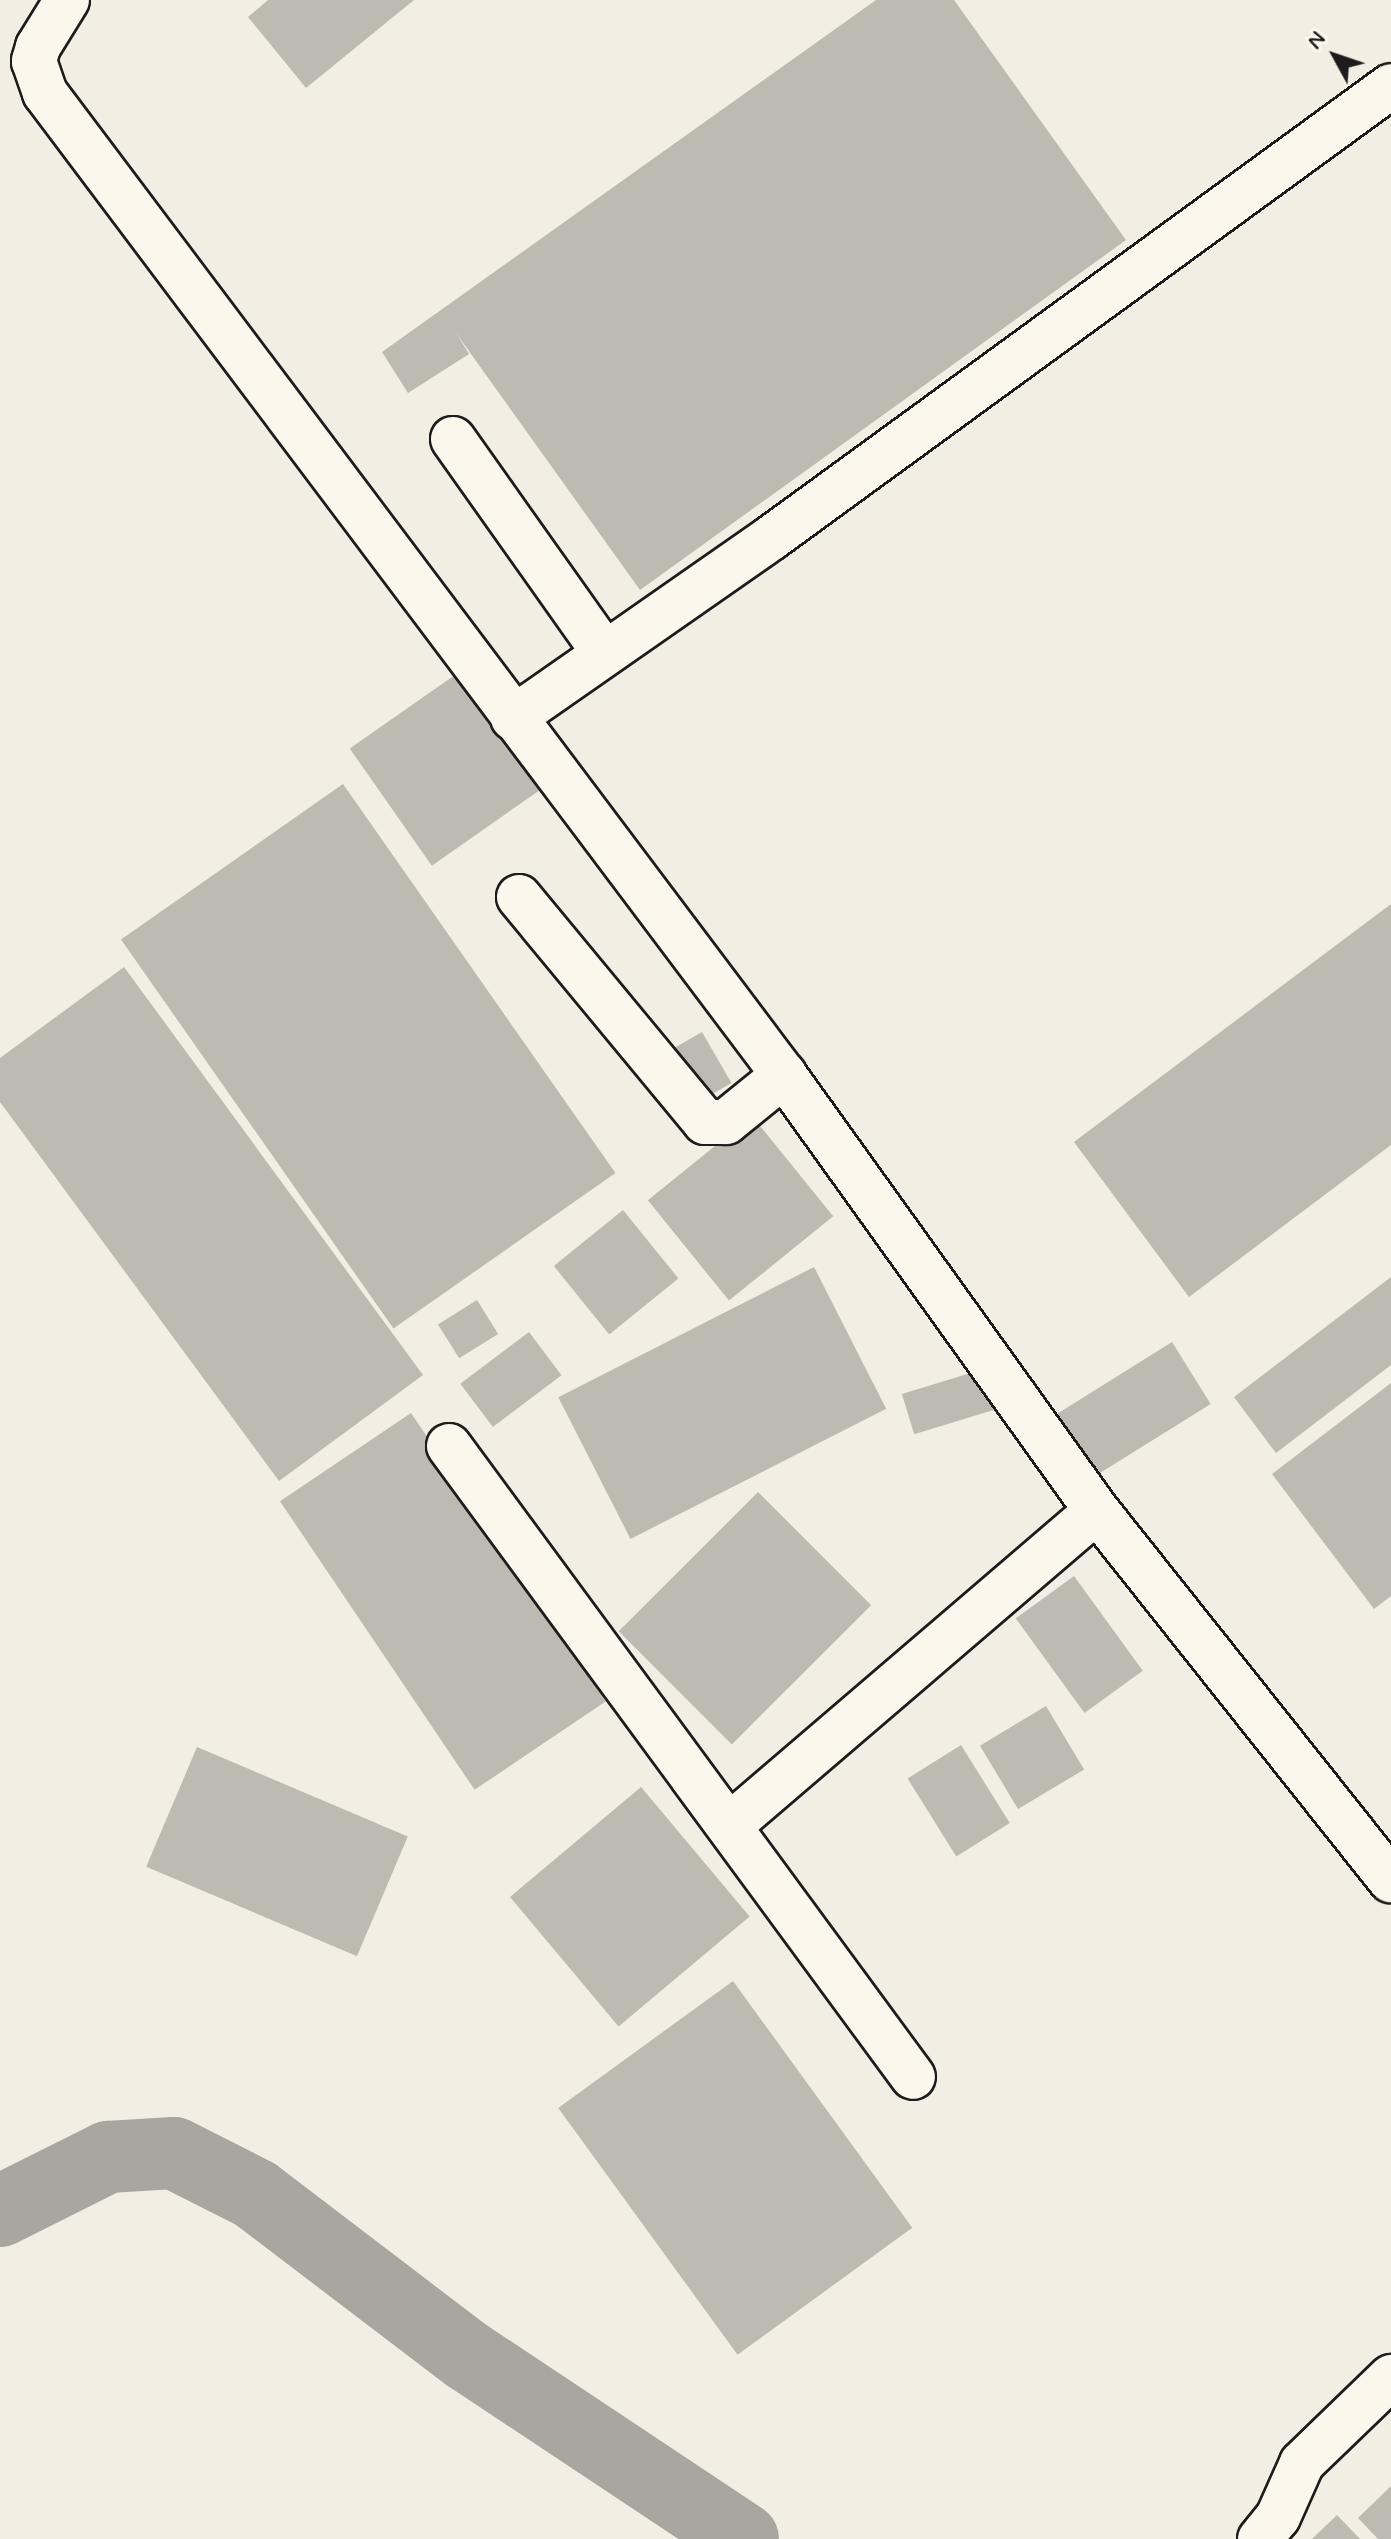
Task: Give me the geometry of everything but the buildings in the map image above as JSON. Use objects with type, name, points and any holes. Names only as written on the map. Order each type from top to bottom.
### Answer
[{"type":"street","points":[[67,0],[38,47],[34,61],[45,93],[784,1075],[1097,1511],[1391,1880]]},
{"type":"street","points":[[513,718],[771,538],[1391,86]]},
{"type":"street","points":[[453,439],[604,652]]},
{"type":"street","points":[[519,897],[705,1122],[726,1122],[784,1075]]},
{"type":"street","points":[[449,1446],[913,2077]]},
{"type":"street","points":[[729,1826],[1097,1511]]},
{"type":"street","points":[[1260,2539],[1278,2517],[1302,2463],[1391,2377]]},
{"type":"waterway","points":[[0,2211],[108,2157],[174,2153],[255,2194],[468,2356],[743,2539]]}]
